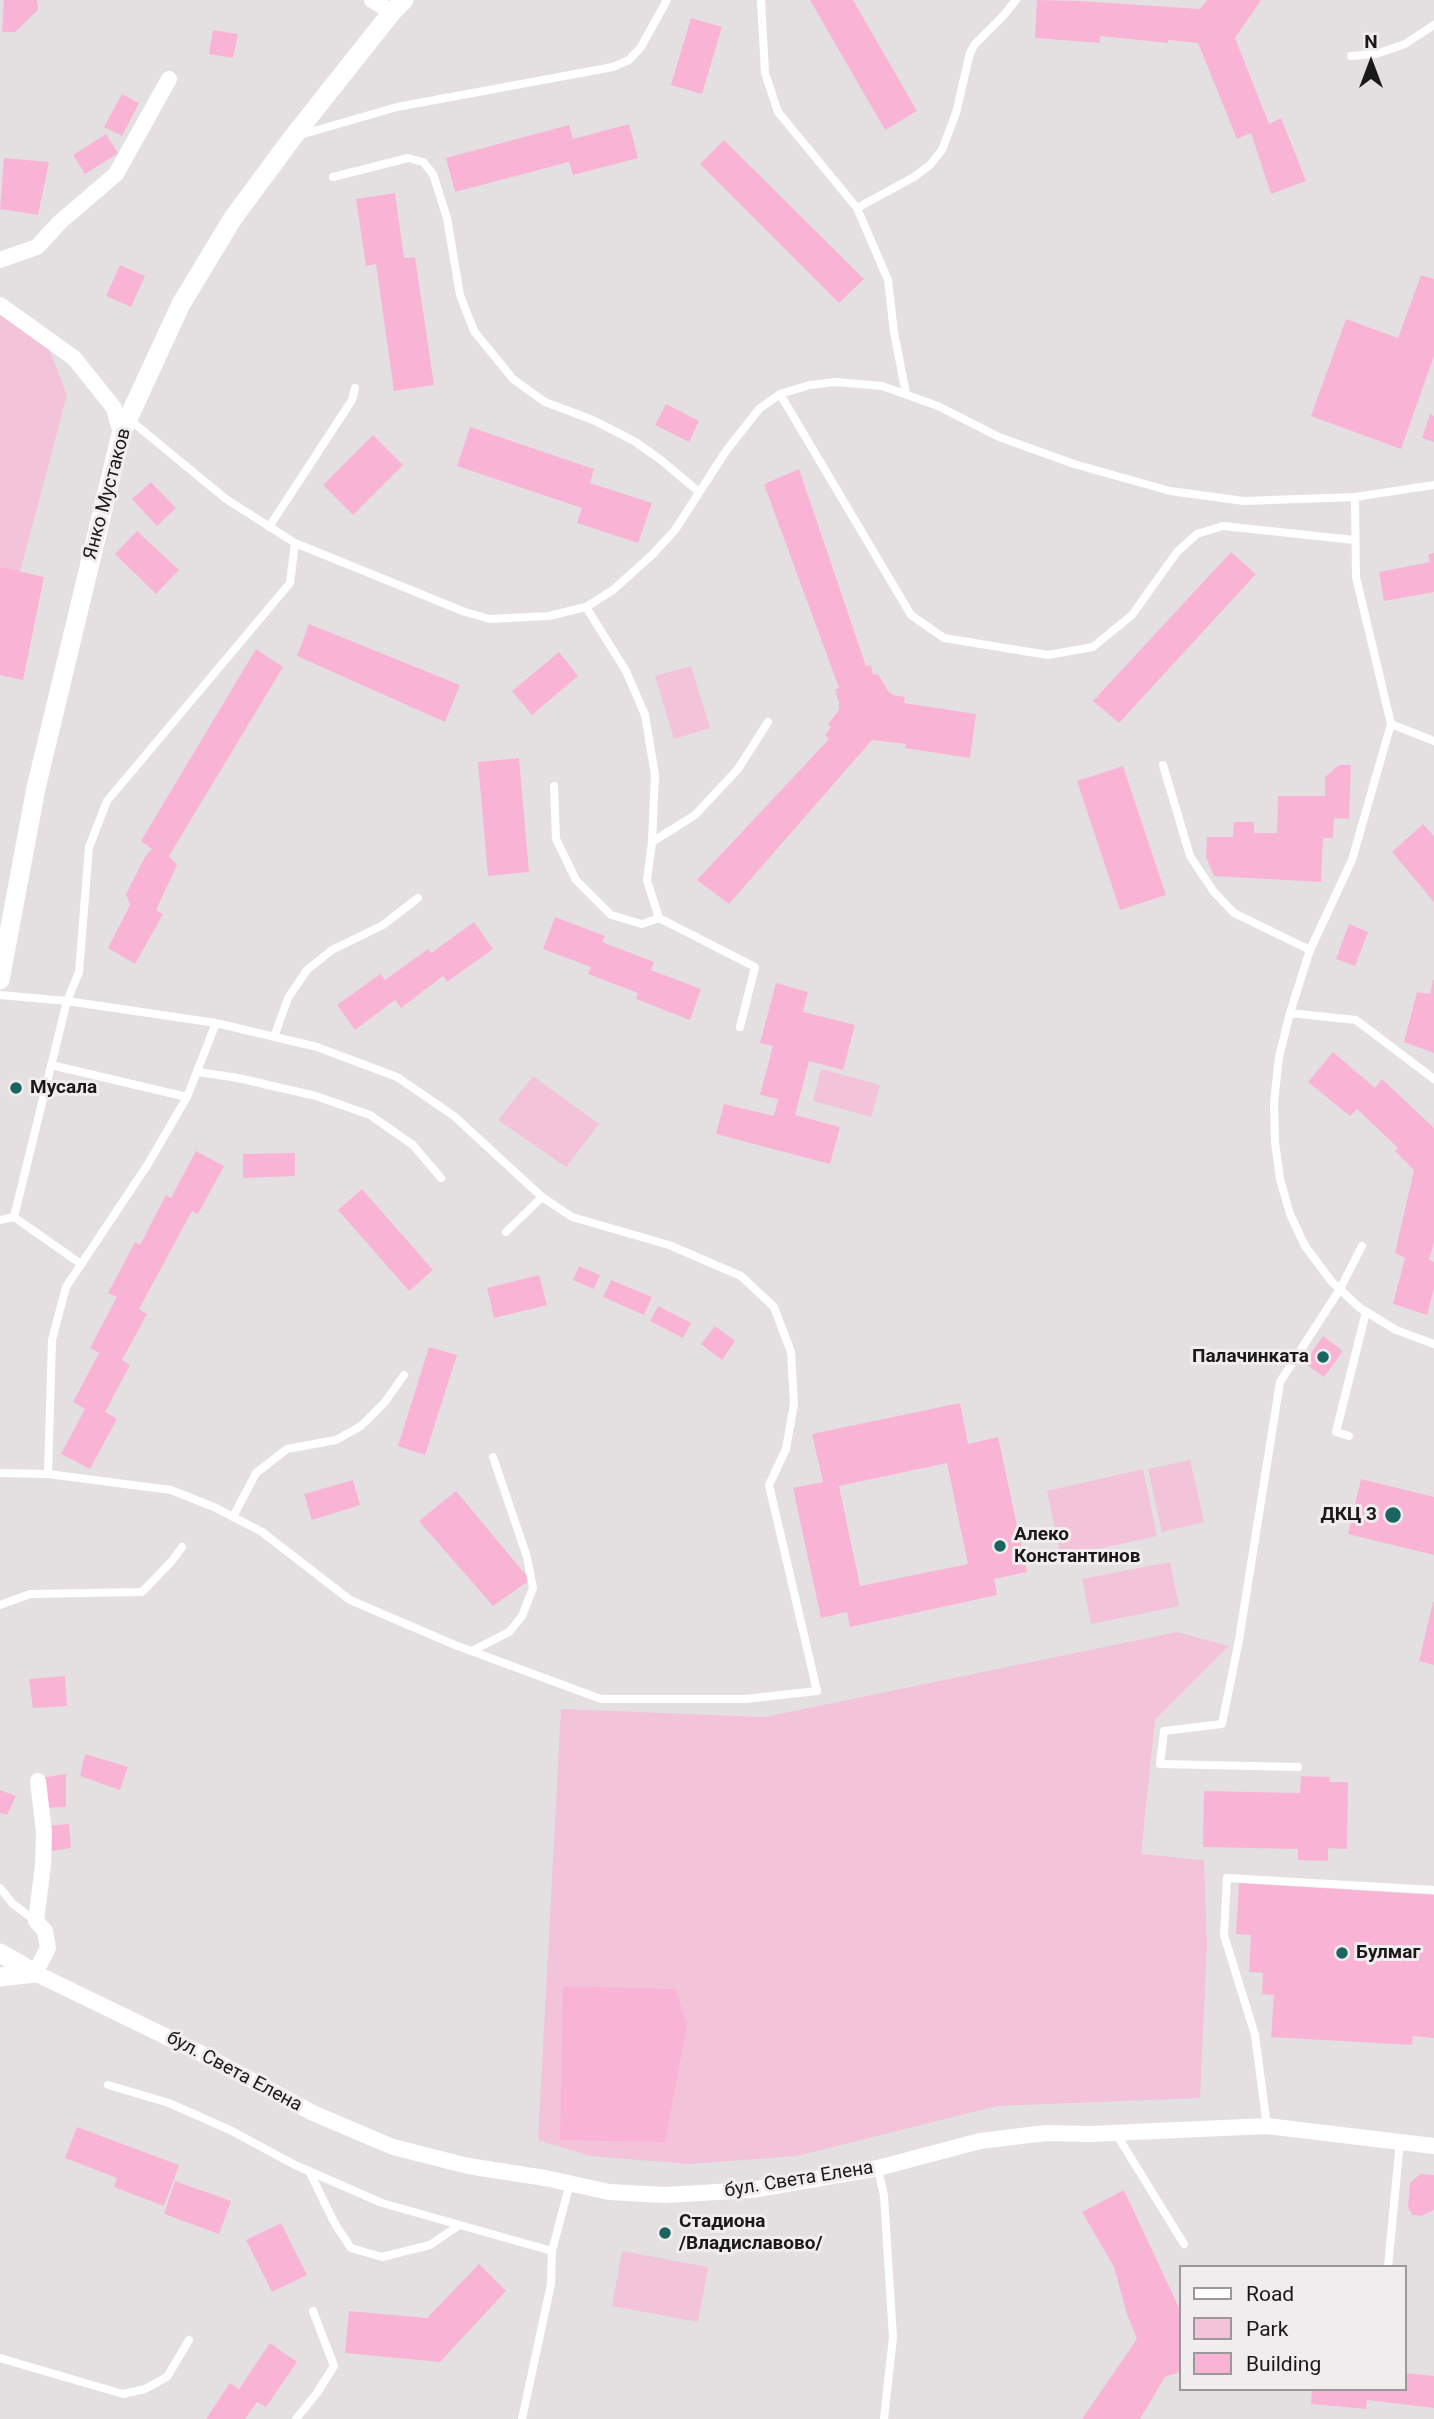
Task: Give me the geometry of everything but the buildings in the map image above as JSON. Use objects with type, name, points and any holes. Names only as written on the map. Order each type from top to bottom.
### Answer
[{"type":"street","points":[[372,0],[398,6]]},
{"type":"street","name":"Янко Мустаков","points":[[0,980],[36,788],[124,426],[181,304],[233,218],[293,137],[398,6]]},
{"type":"street","points":[[0,260],[37,247],[60,222],[116,174],[169,79]]},
{"type":"street","points":[[0,305],[75,358],[114,408],[124,426]]},
{"type":"street","points":[[35,1973],[48,1948],[45,1931],[36,1921],[44,1832],[38,1781]]},
{"type":"street","points":[[0,1953],[35,1973]]},
{"type":"street","points":[[0,1977],[35,1973]]},
{"type":"street","name":"бул. Света Елена","points":[[35,1973],[202,2054],[313,2113],[393,2147],[468,2166],[609,2192],[665,2195],[752,2190],[878,2168],[980,2141],[1045,2133],[1267,2126],[1434,2146]]},
{"type":"lane","points":[[293,137],[397,107],[613,67],[629,60],[641,47],[667,0]]},
{"type":"lane","points":[[761,0],[765,73],[769,91],[778,112],[857,208],[888,280],[894,332],[906,394]]},
{"type":"lane","points":[[857,208],[914,177],[930,165],[942,150],[956,113],[970,53],[975,44],[1016,0]]},
{"type":"lane","points":[[1351,56],[1376,54],[1405,44],[1434,25]]},
{"type":"lane","points":[[333,177],[408,158],[423,162],[433,174],[447,218],[460,295],[474,331],[513,379],[545,402],[593,420],[634,441],[699,492]]},
{"type":"lane","points":[[124,426],[226,499],[295,543],[465,612],[490,618],[549,616],[586,607],[612,590],[653,554],[675,530],[740,432],[759,409],[780,394],[810,385],[835,382],[882,386],[939,406],[999,437],[1074,464],[1140,484],[1244,501],[1355,497],[1434,485]]},
{"type":"lane","points":[[269,527],[352,400],[355,388]]},
{"type":"lane","points":[[780,394],[911,615],[944,638],[1048,655],[1093,647],[1132,615],[1177,552],[1197,534],[1223,526],[1354,540]]},
{"type":"lane","points":[[1355,497],[1356,577],[1391,724],[1352,860],[1310,950],[1290,1013],[1279,1057],[1274,1102],[1276,1142],[1280,1179],[1290,1214],[1305,1246],[1340,1289],[1366,1312],[1396,1330],[1434,1344]]},
{"type":"lane","points":[[14,1217],[67,1001],[79,972],[89,847],[107,801],[289,583],[295,543]]},
{"type":"lane","points":[[586,607],[626,671],[645,715],[655,775],[647,880],[659,918],[755,967],[740,1027]]},
{"type":"lane","points":[[652,842],[695,815],[738,769],[768,722]]},
{"type":"lane","points":[[1391,724],[1434,741]]},
{"type":"lane","points":[[1163,765],[1190,856],[1214,892],[1234,913],[1310,950]]},
{"type":"lane","points":[[554,786],[556,839],[576,880],[611,915],[642,924],[659,918]]},
{"type":"lane","points":[[274,1037],[288,998],[307,970],[332,950],[383,925],[418,898]]},
{"type":"lane","points":[[0,995],[67,1001],[216,1023],[317,1047],[397,1077],[454,1116],[542,1197],[572,1217],[669,1245],[741,1276],[774,1307],[791,1352],[794,1404],[786,1449],[769,1485],[817,1691],[745,1699],[601,1699],[472,1651],[350,1600],[262,1532],[214,1507],[171,1490],[48,1474],[0,1473]]},
{"type":"lane","points":[[1290,1013],[1356,1020],[1434,1079]]},
{"type":"lane","points":[[48,1474],[52,1340],[66,1287],[148,1164],[187,1097],[216,1023]]},
{"type":"lane","points":[[51,1065],[187,1097]]},
{"type":"lane","points":[[198,1073],[239,1078],[316,1096],[370,1115],[413,1145],[442,1178]]},
{"type":"lane","points":[[506,1232],[542,1197]]},
{"type":"lane","points":[[0,1220],[14,1217],[81,1264]]},
{"type":"lane","points":[[1298,1767],[1160,1764],[1164,1731],[1223,1724],[1238,1647],[1280,1382],[1340,1289],[1362,1246]]},
{"type":"lane","points":[[1349,1436],[1336,1432],[1366,1312]]},
{"type":"lane","points":[[233,1517],[256,1473],[287,1449],[336,1440],[361,1426],[385,1402],[404,1375]]},
{"type":"lane","points":[[472,1651],[509,1632],[522,1616],[533,1588],[527,1557],[493,1457]]},
{"type":"lane","points":[[0,1605],[30,1594],[142,1592],[172,1561],[181,1547]]},
{"type":"lane","points":[[1267,2126],[1255,2035],[1224,1936],[1227,1878],[1434,1890]]},
{"type":"lane","points":[[0,1888],[13,1904],[36,1921]]},
{"type":"lane","points":[[108,2085],[169,2103],[382,2203],[552,2251]]},
{"type":"lane","points":[[1115,2132],[1184,2244]]},
{"type":"lane","points":[[1388,2265],[1400,2141]]},
{"type":"lane","points":[[878,2168],[884,2196],[893,2337],[884,2419]]},
{"type":"lane","points":[[309,2171],[335,2224],[351,2248],[382,2258],[430,2245],[458,2226]]},
{"type":"lane","points":[[522,2419],[551,2284],[552,2251],[570,2183]]},
{"type":"lane","points":[[296,2419],[334,2366],[313,2311]]},
{"type":"lane","points":[[0,2358],[123,2394],[145,2389],[167,2377],[189,2340]]},
{"type":"green space","points":[[0,301],[47,344],[67,395],[0,647]]},
{"type":"green space","points":[[691,666],[710,728],[674,739],[655,676]]},
{"type":"green space","points":[[821,1069],[880,1085],[871,1117],[813,1101]]},
{"type":"green space","points":[[533,1076],[599,1124],[566,1167],[498,1120]]},
{"type":"green space","points":[[1190,1460],[1204,1522],[1162,1532],[1148,1469]]},
{"type":"green space","points":[[1143,1469],[1157,1536],[1061,1557],[1047,1491]]},
{"type":"green space","points":[[1170,1562],[1179,1606],[1091,1624],[1082,1579]]},
{"type":"green space","points":[[1177,1632],[1229,1646],[1155,1720],[1141,1854],[1204,1860],[1207,1946],[1200,2098],[997,2106],[797,2156],[690,2164],[590,2156],[538,2140],[561,1709],[765,1717]]},
{"type":"green space","points":[[622,2251],[708,2267],[698,2322],[612,2306]]},
{"type":"place","name":"Мусала","points":[[16,1088]]},
{"type":"place","name":"Палачинката","points":[[1323,1357]]},
{"type":"place","name":"ДКЦ 3","points":[[1393,1515]]},
{"type":"place","name":"Алеко Константинов","points":[[1000,1546]]},
{"type":"place","name":"Булмаг","points":[[1342,1953]]},
{"type":"place","name":"Стадиона /Владиславово/","points":[[665,2233]]}]
